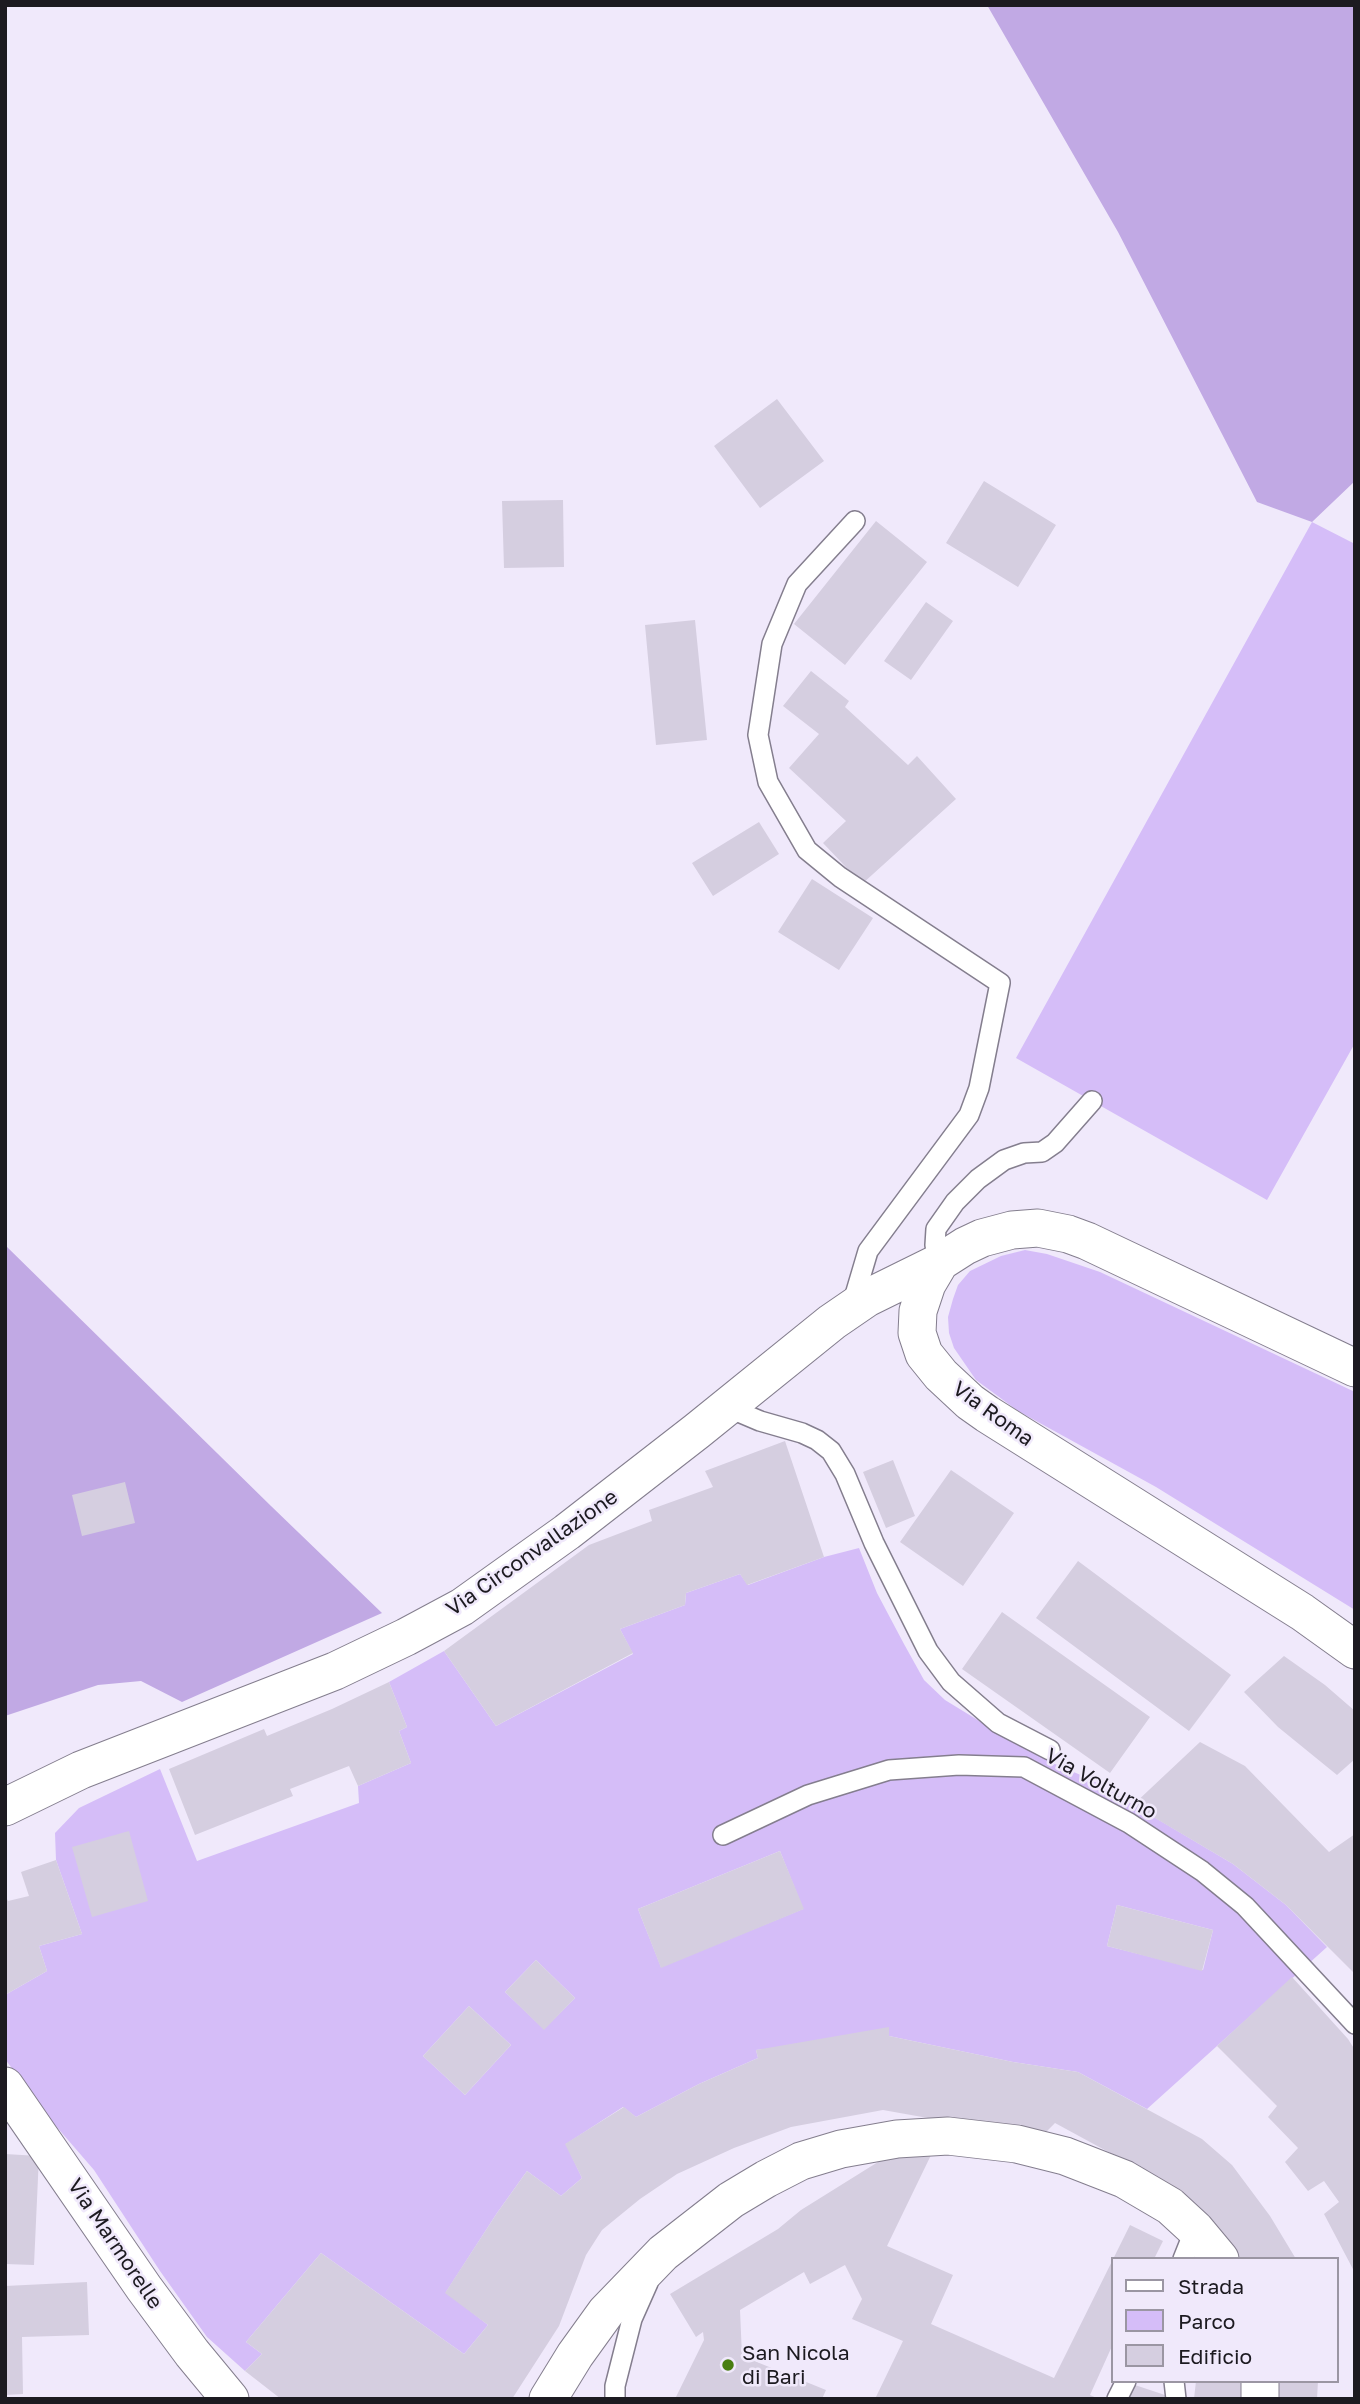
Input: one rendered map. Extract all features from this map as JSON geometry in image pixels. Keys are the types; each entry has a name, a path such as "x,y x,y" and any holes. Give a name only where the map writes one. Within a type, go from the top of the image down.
{"street":[{"path":"940,1262 965,1246 1000,1233 1028,1228 1059,1232 1087,1241 1355,1368"},
{"name":"Via Circonvallazione","path":"5,1807 81,1770 335,1671 462,1607 514,1571 851,1309 900,1280 940,1262"},
{"name":"Via Roma","path":"940,1262 920,1298 917,1333 924,1354 956,1390 987,1414 1302,1612 1355,1650"},
{"name":"Via Marmorelle","path":"5,2086 144,2288 230,2399"},
{"path":"548,2399 575,2355 607,2312 663,2253 731,2200 784,2169 841,2149 922,2136 973,2138 1017,2144 1084,2162 1145,2190 1170,2206 1189,2244 1216,2257"}],"lane":[{"path":"851,1309 869,1251 969,1115 979,1088 1000,983 840,877 807,850 768,782 758,735 772,644 797,584 855,521"},
{"path":"940,1262 935,1245 936,1229 955,1202 978,1179 1004,1160 1024,1153 1042,1152 1055,1143 1092,1101"},
{"path":"727,1407 760,1421 802,1433 831,1451 845,1474 865,1524 928,1651 951,1682 998,1723 1050,1750"},
{"name":"Via Volturno","path":"723,1835 808,1795 889,1770 959,1765 1024,1767 1129,1823 1202,1871 1245,1906 1355,2024"},
{"path":"615,2399 615,2386 632,2319 663,2253"},
{"path":"1117,2399 1125,2383"}],"green space":[{"path":"1312,522 1355,544 1355,1043 1267,1200 1016,1058"},
{"path":"1025,1250 1047,1254 1100,1272 1355,1392 1355,1610 1156,1487 1018,1411 976,1380 954,1348 949,1333 948,1317 958,1285 970,1271 1001,1256"},
{"path":"859,1548 877,1593 924,1680 945,1700 1012,1741 1090,1779 1233,1864 1286,1905 1327,1947 1147,2109 1078,2072 1013,2062 889,2036 756,2050 758,2058 699,2084 636,2117 623,2107 566,2144 582,2178 561,2196 527,2171 446,2292 488,2325 464,2354 321,2253 246,2342 262,2354 245,2371 207,2337 94,2170 49,2118 5,2059 5,1995 47,1971 39,1946 82,1934 56,1860 55,1833 79,1808 160,1769 197,1861 359,1803 358,1786 411,1763 399,1731 407,1727 389,1682 444,1651 496,1726 633,1654 620,1629 685,1605 686,1593 740,1574 748,1585 824,1557","holes":["780,1851 803,1909 661,1967 638,1909","1117,1905 1213,1930 1203,1970 1107,1946","536,1960 575,1998 544,2029 505,1992","469,2006 511,2045 465,2095 423,2056"]}],"shaded area":[{"path":"987,5 1355,5 1355,481 1312,522 1257,502 1118,232"},
{"path":"5,1245 382,1613 182,1702 141,1681 98,1685 5,1716"}],"building":[{"path":"777,399 824,461 760,508 714,446"},
{"path":"984,481 1056,525 1018,587 946,543"},
{"path":"563,500 564,567 504,568 502,501"},
{"path":"876,521 927,562 845,665 794,624"},
{"path":"926,602 953,621 911,680 884,661"},
{"path":"695,620 707,740 656,745 645,625"},
{"path":"811,671 849,701 845,707 908,765 917,756 956,799 862,884 823,843 846,821 789,768 819,734 783,706"},
{"path":"759,822 779,854 713,896 692,863"},
{"path":"812,879 873,918 839,970 778,932"},
{"path":"785,1441 824,1557 747,1585 740,1574 686,1593 685,1605 620,1629 633,1653 496,1726 444,1651 589,1545 652,1521 649,1510 713,1487 705,1471"},
{"path":"893,1460 915,1516 886,1528 863,1472"},
{"path":"951,1470 1014,1513 963,1586 900,1542"},
{"path":"125,1482 135,1523 82,1536 72,1495"},
{"path":"1078,1561 1231,1675 1189,1731 1036,1618"},
{"path":"1002,1612 1150,1717 1110,1773 962,1669"},
{"path":"1284,1656 1325,1685 1355,1711 1355,1759 1337,1775 1278,1727 1244,1692"},
{"path":"389,1682 407,1727 399,1731 411,1763 358,1786 349,1766 290,1789 293,1796 195,1835 169,1769 264,1729 267,1736"},
{"path":"1200,1742 1245,1766 1329,1852 1355,1834 1355,1974 1286,1905 1233,1864 1133,1805"},
{"path":"129,1831 148,1901 92,1917 72,1847"},
{"path":"780,1851 804,1909 661,1968 638,1909"},
{"path":"56,1860 82,1934 39,1946 47,1971 5,1995 5,1895 8,1901 29,1896 21,1872"},
{"path":"1117,1905 1213,1930 1202,1971 1107,1946"},
{"path":"536,1960 575,1998 544,2030 505,1992"},
{"path":"1292,1977 1355,2050 1355,2273 1324,2214 1339,2202 1324,2181 1308,2191 1285,2162 1298,2148 1268,2117 1277,2106 1217,2046"},
{"path":"469,2006 511,2045 465,2095 423,2056"},
{"path":"889,2027 889,2036 1013,2062 1078,2072 1202,2139 1232,2165 1270,2216 1295,2257 1233,2257 1171,2186 1055,2123 1040,2138 883,2110 791,2127 734,2148 677,2174 640,2199 602,2230 586,2255 559,2326 512,2399 281,2399 245,2371 262,2354 246,2342 321,2253 464,2354 488,2325 445,2293 527,2171 561,2196 582,2178 565,2144 624,2107 636,2117 699,2084 758,2058 756,2050"},
{"path":"894,2152 932,2153 887,2246 953,2275 931,2324 1054,2378 1112,2261 1112,2346 1090,2395 1099,2399 875,2399 903,2341 852,2319 862,2299 845,2265 810,2284 804,2272 740,2310 742,2356 826,2390 822,2399 675,2399 704,2340 703,2332 696,2337 670,2294 778,2229 801,2210"},
{"path":"5,2154 39,2156 34,2265 5,2264"},
{"path":"1130,2225 1163,2241 1155,2257 1114,2257"},
{"path":"87,2282 89,2335 22,2337 23,2394 5,2395 5,2286"},
{"path":"1196,2383 1248,2383 1247,2399 1194,2399"},
{"path":"1269,2383 1318,2383 1317,2399 1270,2399"},
{"path":"1135,2385 1165,2395 1165,2399 1129,2399"}],"place":[{"name":"San Nicola di Bari","path":"728,2365"}]}
